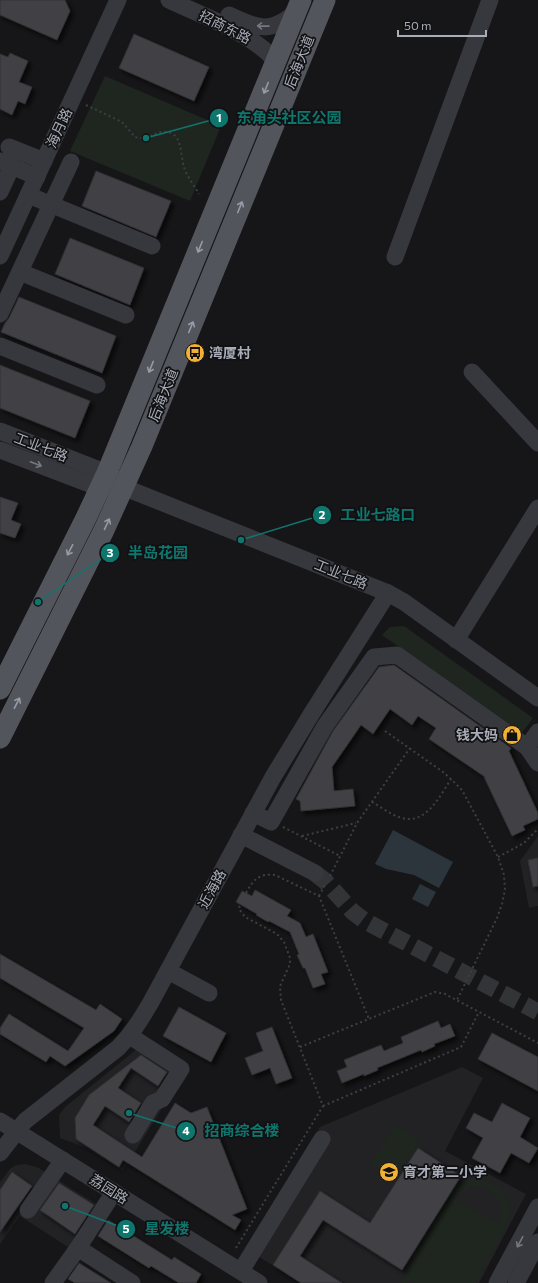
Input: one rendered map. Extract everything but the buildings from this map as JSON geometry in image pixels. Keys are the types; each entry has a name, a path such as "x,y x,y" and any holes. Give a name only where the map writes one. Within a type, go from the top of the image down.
{"main road":[{"name":"后海大道","path":"0,738 104,530 142,446 325,0"},
{"name":"后海大道","path":"0,690 104,481 299,5"}],"street":[{"name":"海月路","path":"0,256 118,0"},
{"name":"招商东路","path":"170,0 246,36 267,51 276,61"},
{"name":"招商东路","path":"197,0 247,24 268,27 277,25 287,20 299,5"},
{"path":"395,257 490,0"},
{"path":"9,146 44,162"},
{"path":"0,314 71,162"},
{"path":"0,192 6,164 37,177"},
{"path":"28,195 152,246"},
{"path":"20,272 126,315"},
{"path":"0,346 97,385"},
{"path":"472,372 538,443"},
{"name":"工业七路","path":"0,431 104,481"},
{"name":"工业七路","path":"0,450 123,487 388,593 404,602 538,698"},
{"path":"456,640 538,508"},
{"name":"近海路","path":"0,1154 16,1130 25,1121 118,1048 130,1036 151,1002 253,813 292,745 388,593"},
{"path":"253,813 271,822 325,726 374,657 397,655 527,748 538,763"},
{"path":"527,748 538,732"},
{"path":"241,835 323,877"},
{"path":"168,971 209,993"},
{"path":"130,1036 181,1069 162,1099 153,1103 132,1135"},
{"name":"荔园路","path":"0,1120 259,1283"},
{"path":"241,1271 322,1139"},
{"path":"28,1210 63,1160"},
{"path":"53,1283 78,1248 114,1192"},
{"path":"497,1283 538,1207"},
{"path":"516,1283 538,1242"},
{"path":"78,1248 132,1283"}],"path":[{"path":"86,105 122,122 127,126 130,133 135,138 146,138 160,132 171,133 176,136 184,168 199,194"},
{"path":"385,731 451,779 462,790 498,857 504,875 505,890 497,918 457,1000"},
{"path":"369,1019 319,896 323,877 340,856 357,823 410,748"},
{"path":"372,802 402,818 415,819 425,814 451,779"},
{"path":"271,822 340,856"},
{"path":"301,836 357,823"},
{"path":"498,857 524,843 538,830"},
{"path":"246,893 256,879 268,874 275,875 319,896"},
{"path":"240,904 239,909 244,917 277,934 284,942 290,958 290,964 280,986 281,1000 324,1106"},
{"path":"300,1047 435,992 445,994 538,1043"},
{"path":"236,1248 324,1106 461,1048 479,1012"}],"shaded area":[{"path":"105,76 221,126 190,201 70,151"},
{"path":"404,626 533,718 522,733 382,635 390,627"},
{"path":"393,830 453,862 439,888 414,875 386,869 375,864"},
{"path":"538,836 538,906 529,908 520,861"},
{"path":"420,884 436,892 428,907 412,899"},
{"path":"143,1040 189,1065 123,1171 87,1148 60,1138 59,1115 65,1107 137,1049"},
{"name":"育才第二小学","path":"462,1067 483,1078 445,1151 526,1194 479,1283 301,1283 245,1248 320,1127"},
{"path":"396,1124 421,1141 395,1179 371,1163"},
{"path":"25,1164 37,1167 100,1206 71,1249 20,1216 0,1244 0,1182 10,1169 16,1165"},
{"path":"472,1179 484,1179 497,1186 509,1204 508,1220 505,1229 476,1283 414,1283 410,1281 409,1283 401,1283 449,1193 457,1185","holes":["476,1186 489,1190 497,1198 500,1204 501,1216 499,1223 454,1199 462,1190"]}],"tunnel":[{"path":"315,873 325,881 353,912 365,921 538,1012"}],"place":[{"name":"东角头社区公园","path":"146,138"},
{"name":"湾厦村","path":"195,353"},
{"name":"工业七路口","path":"241,540"},
{"name":"半岛花园","path":"38,602"},
{"name":"钱大妈","path":"512,735"},
{"name":"招商综合楼","path":"129,1113"},
{"name":"育才第二小学","path":"389,1172"},
{"name":"星发楼","path":"65,1206"}]}
